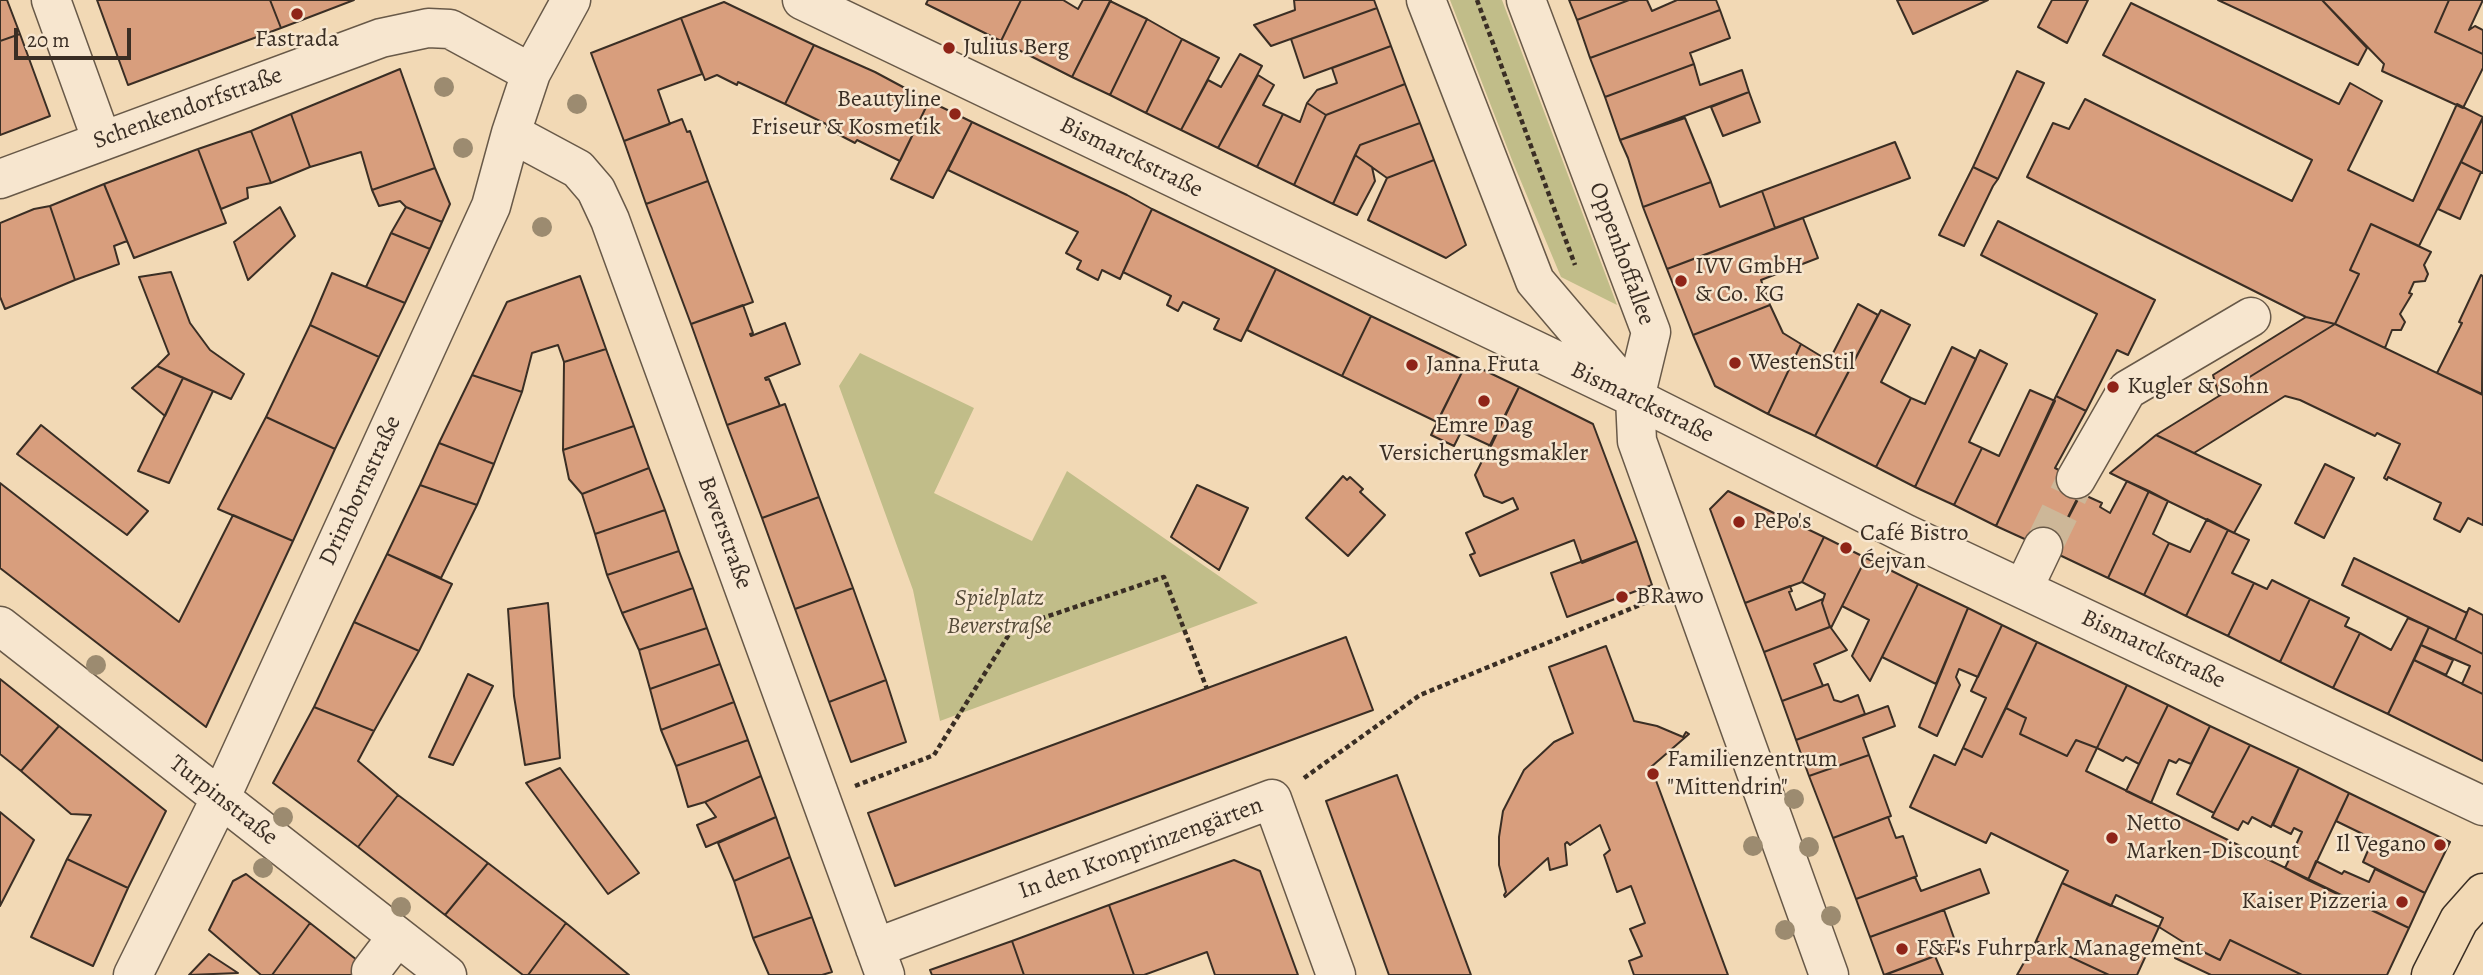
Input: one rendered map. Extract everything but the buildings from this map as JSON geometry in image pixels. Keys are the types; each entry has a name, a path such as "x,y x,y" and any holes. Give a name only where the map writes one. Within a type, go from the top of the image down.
{"main road":[{"path":"2431,975 2459,920 2483,893"}],"street":[{"path":"51,0 103,141"},
{"name":"Drimbornstraße","path":"133,975 220,799 491,206 531,73 571,0"},
{"name":"Bismarckstraße","path":"802,0 1635,398 1906,534 2483,806"},
{"path":"1426,0 1535,281 1635,398"},
{"name":"Oppenhoffallee","path":"1526,0 1651,332 1635,398 1637,442 1829,975"},
{"name":"Schenkendorfstraße","path":"0,179 381,38 428,28 450,29 531,73"},
{"name":"Beverstraße","path":"511,133 578,169 596,190 610,220 880,961"},
{"path":"2076,479 2127,390 2251,317"},
{"path":"2023,589 2043,547"},
{"name":"Turpinstraße","path":"0,626 446,975"},
{"name":"In den Kronprinzengärten","path":"880,961 1272,799 1336,975"},
{"path":"371,971 397,937"}],"path":[{"path":"1478,0 1575,265"},
{"path":"821,799 934,755 1013,628 1164,577 1207,689"},
{"path":"1272,799 1420,695 1689,585"}],"green space":[{"path":"1450,0 1502,0 1617,305 1561,277"},
{"name":"Spielplatz Beverstraße","path":"860,353 974,408 934,493 1032,541 1067,471 1258,603 940,721 913,590 839,386"}],"tunnel":[{"path":"2043,547 2076,479"}],"place":[{"name":"Fastrada","path":"297,14"},
{"name":"Julius Berg","path":"949,48"},
{"name":"Beautyline Friseur & Kosmetik","path":"955,114"},
{"name":"IVV GmbH & Co. KG","path":"1681,281"},
{"name":"WestenStil","path":"1735,363"},
{"name":"Janna Fruta","path":"1412,365"},
{"name":"Kugler & Sohn","path":"2113,387"},
{"name":"Emre Dag Versicherungsmakler","path":"1484,401"},
{"name":"PePo's","path":"1739,522"},
{"name":"Café Bistro Ćejvan","path":"1846,548"},
{"name":"BRawo","path":"1622,597"},
{"name":"Familienzentrum \"Mittendrin\"","path":"1653,774"},
{"name":"Netto Marken-Discount","path":"2112,838"},
{"name":"Il Vegano","path":"2440,845"},
{"name":"Kaiser Pizzeria","path":"2402,902"},
{"name":"F&F's Fuhrpark Management","path":"1902,949"}]}
